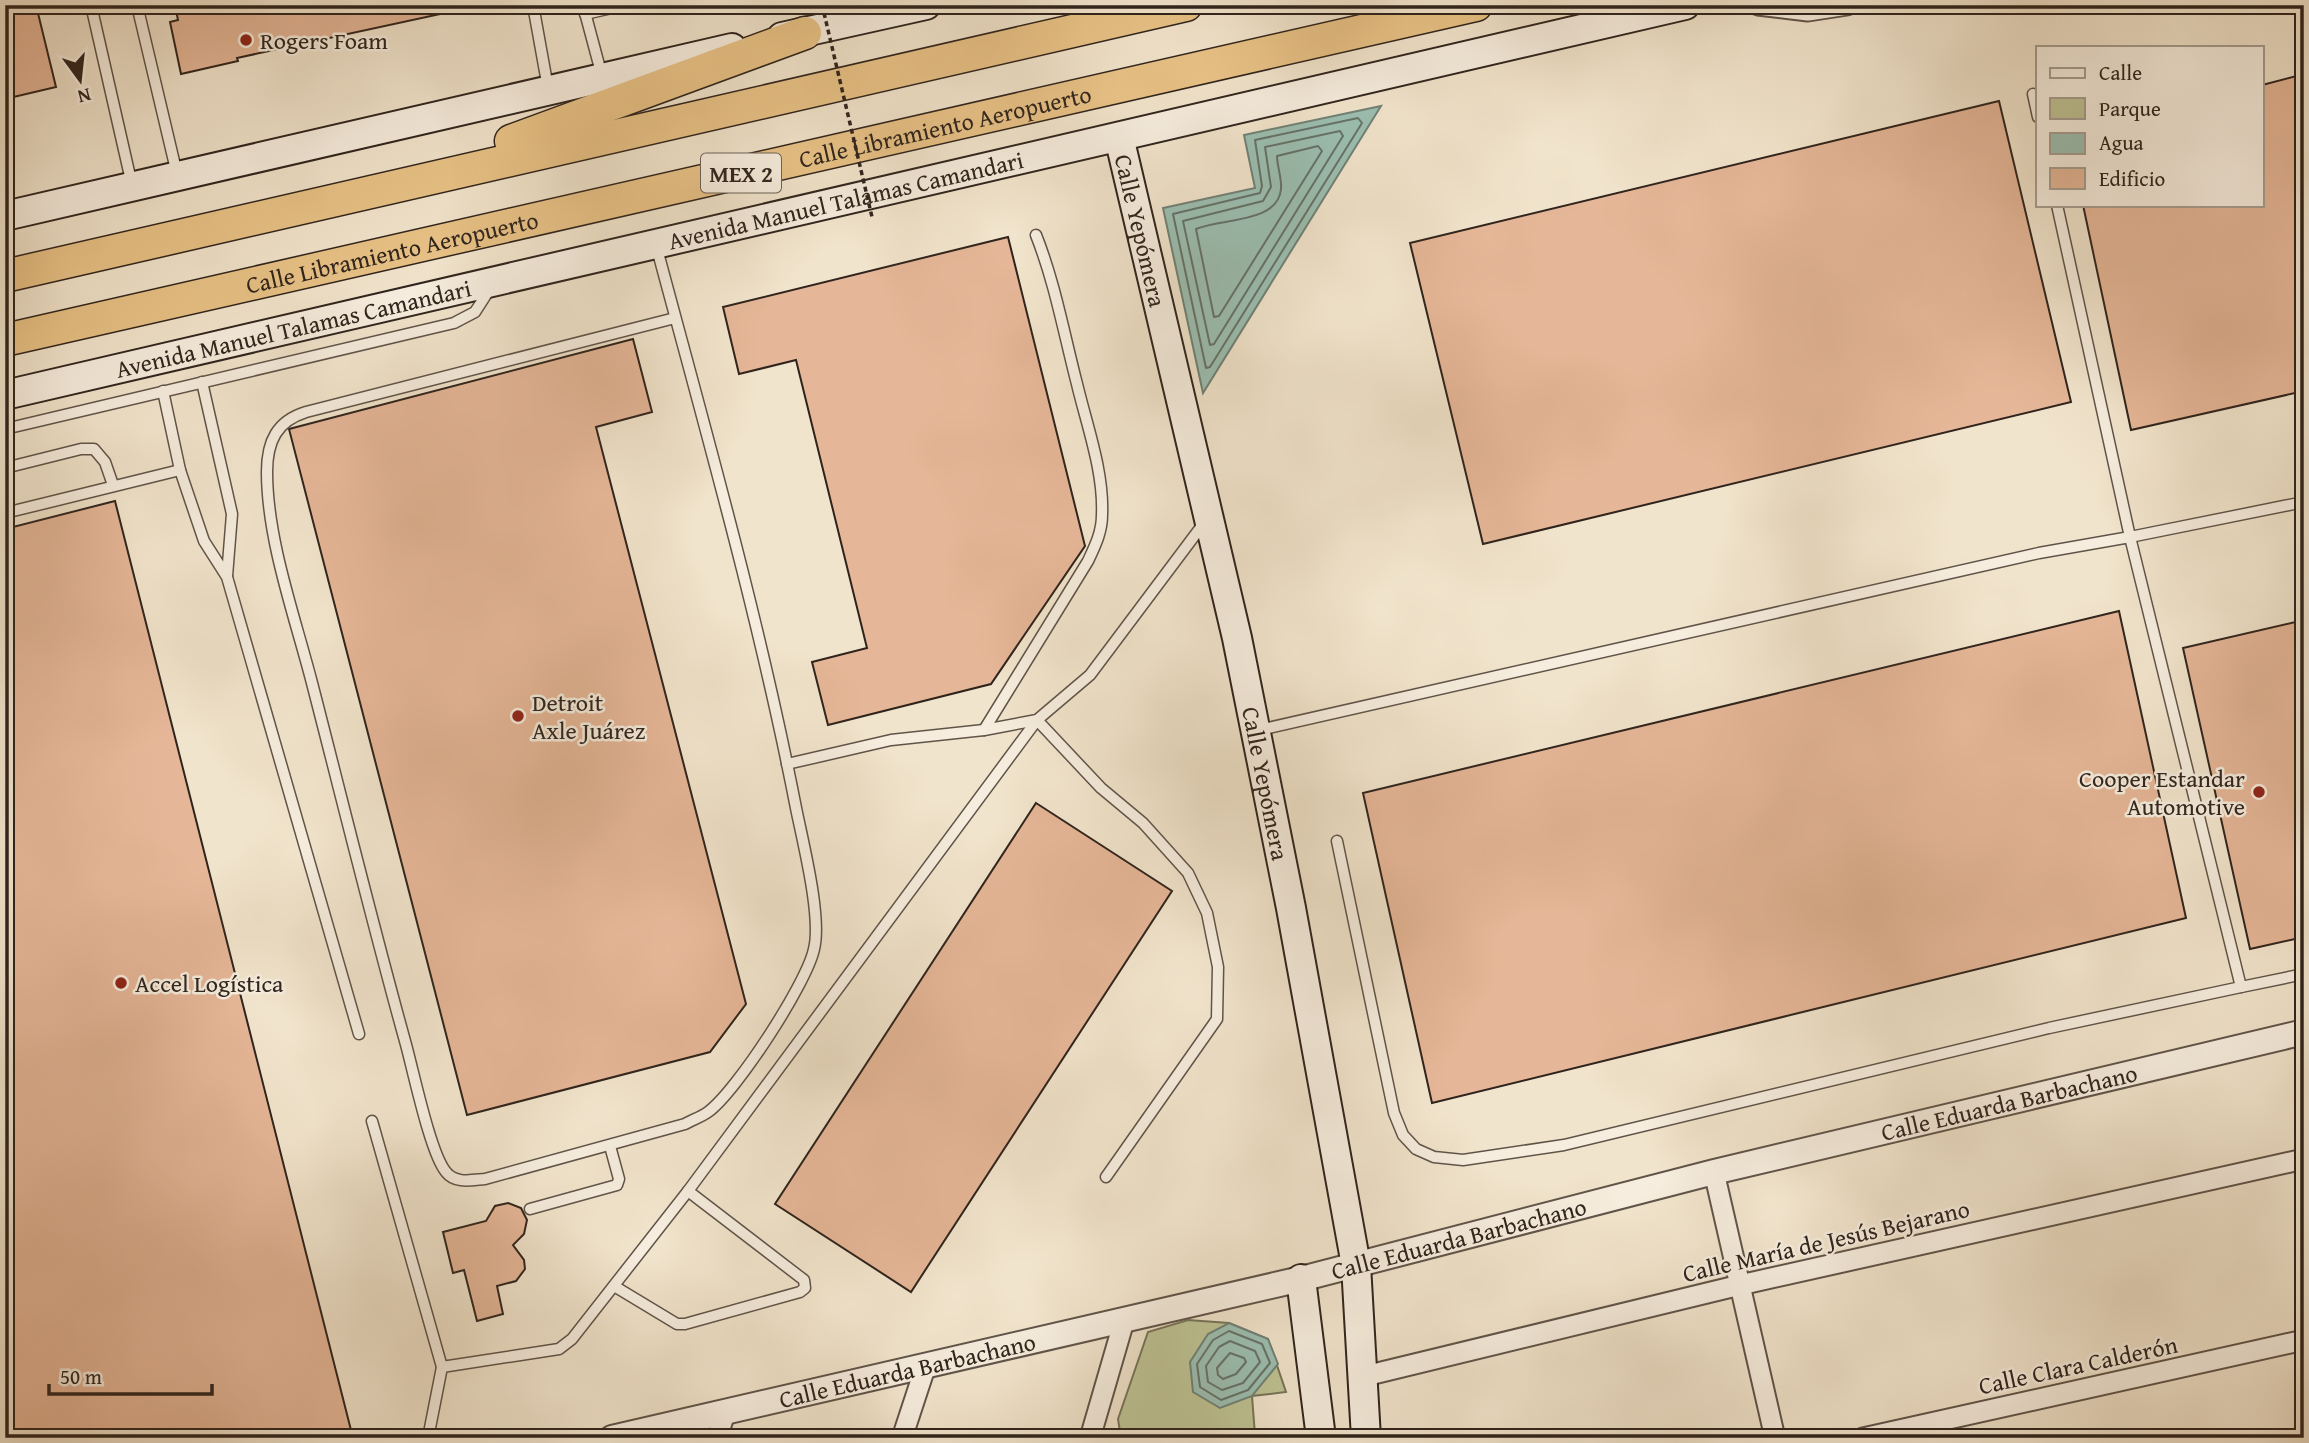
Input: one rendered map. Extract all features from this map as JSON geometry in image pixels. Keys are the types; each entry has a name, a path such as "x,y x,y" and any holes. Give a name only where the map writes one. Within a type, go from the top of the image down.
{"highway":[{"path":"5,276 1186,5"},
{"name":"Calle Libramiento Aeropuerto","path":"5,340 1476,5"},
{"path":"388,186 814,23"}],"main road":[{"path":"5,216 548,89 814,23 926,5"},
{"name":"Avenida Manuel Talamas Camandari","path":"5,395 1685,5"},
{"name":"Calle Yepómera","path":"1119,138 1258,731 1356,1265 1366,1438"},
{"path":"1301,1279 1321,1438"}],"street":[{"path":"1758,5 1808,11 1847,5"},
{"name":"Calle Eduarda Barbachano","path":"612,1438 925,1368 1301,1279 1714,1172 2304,1032"},
{"name":"Calle María de Jesús Bejarano","path":"1361,1377 1740,1285 2304,1159"},
{"path":"1714,1172 1775,1438"},
{"path":"1090,1438 1124,1321"},
{"name":"Calle Clara Calderón","path":"1863,1438 2304,1340"},
{"path":"902,1438 925,1368"},
{"path":"717,1438 725,1413"}],"lane":[{"path":"92,5 132,185"},
{"path":"137,5 177,174"},
{"path":"533,5 548,89"},
{"path":"602,76 584,9 625,5"},
{"path":"2033,94 2036,108"},
{"path":"2057,206 2130,537 2241,987"},
{"path":"984,730 1088,561 1100,536 1101,485 1051,280 1036,235"},
{"path":"656,244 676,318 732,530 787,764 812,893 815,947 808,968 757,1051 709,1111 685,1124 485,1179 465,1181 452,1178 444,1171 431,1135 287,584 268,504 267,469 274,433 289,417 676,318"},
{"path":"5,429 454,323 475,312 494,282"},
{"path":"202,382 232,514 227,577"},
{"path":"163,391 180,470 204,541 227,577 359,1034"},
{"path":"5,468 82,449 94,449 105,462 113,485"},
{"path":"5,513 180,470"},
{"path":"1258,731 1944,575 2304,502"},
{"path":"442,1367 559,1349 572,1339 688,1191 1037,720 1090,675 1209,517"},
{"path":"787,764 891,740 984,730 1037,720"},
{"path":"1037,720 1101,788 1143,823 1188,873 1207,913 1218,967 1217,1019 1106,1177"},
{"path":"1337,841 1394,1113 1403,1135 1416,1149 1434,1157 1463,1160 1564,1146 2049,1028 2304,974"},
{"path":"372,1121 442,1367 428,1438"},
{"path":"530,1209 617,1185 619,1179 610,1146"},
{"path":"614,1286 677,1324 800,1293 804,1288 804,1280 688,1191"}],"path":[{"path":"814,23 872,218"}],"green space":[{"path":"1188,1320 1229,1323 1268,1339 1286,1392 1252,1396 1255,1435 1291,1432 1291,1438 1121,1438 1118,1419 1148,1332"}],"water":[{"path":"1381,106 1203,393 1163,208 1255,188 1244,135"},
{"path":"1229,1323 1268,1339 1278,1364 1252,1396 1220,1408 1193,1392 1190,1362 1208,1334"}],"building":[{"path":"5,5 36,5 56,87 5,99"},
{"name":"Rogers Foam","path":"175,5 444,5 445,13 237,58 238,61 181,74 170,22 178,20"},
{"path":"2304,74 2304,391 2131,430 2083,206 2264,206 2264,84"},
{"path":"1999,101 2071,402 1483,544 1410,243"},
{"path":"1008,237 1085,546 991,684 828,725 812,662 867,648 796,360 739,374 723,307"},
{"name":"Detroit Axle Juárez","path":"633,339 652,412 596,427 746,1004 710,1052 467,1115 289,429"},
{"name":"Accel Logística","path":"115,501 353,1438 5,1438 5,529"},
{"path":"2119,611 2186,918 1432,1103 1363,793"},
{"name":"Cooper Estandar Automotive","path":"2304,620 2304,937 2250,949 2183,648"},
{"path":"1036,803 1172,891 911,1292 775,1204"},
{"path":"508,1203 521,1208 527,1220 524,1234 513,1245 524,1260 525,1269 516,1281 497,1286 503,1314 477,1321 464,1270 453,1273 443,1232 486,1221 495,1206"}],"place":[{"name":"Rogers Foam","path":"246,40"},
{"name":"Detroit Axle Juárez","path":"518,716"},
{"name":"Cooper Estandar Automotive","path":"2259,792"},
{"name":"Accel Logística","path":"121,983"}]}
